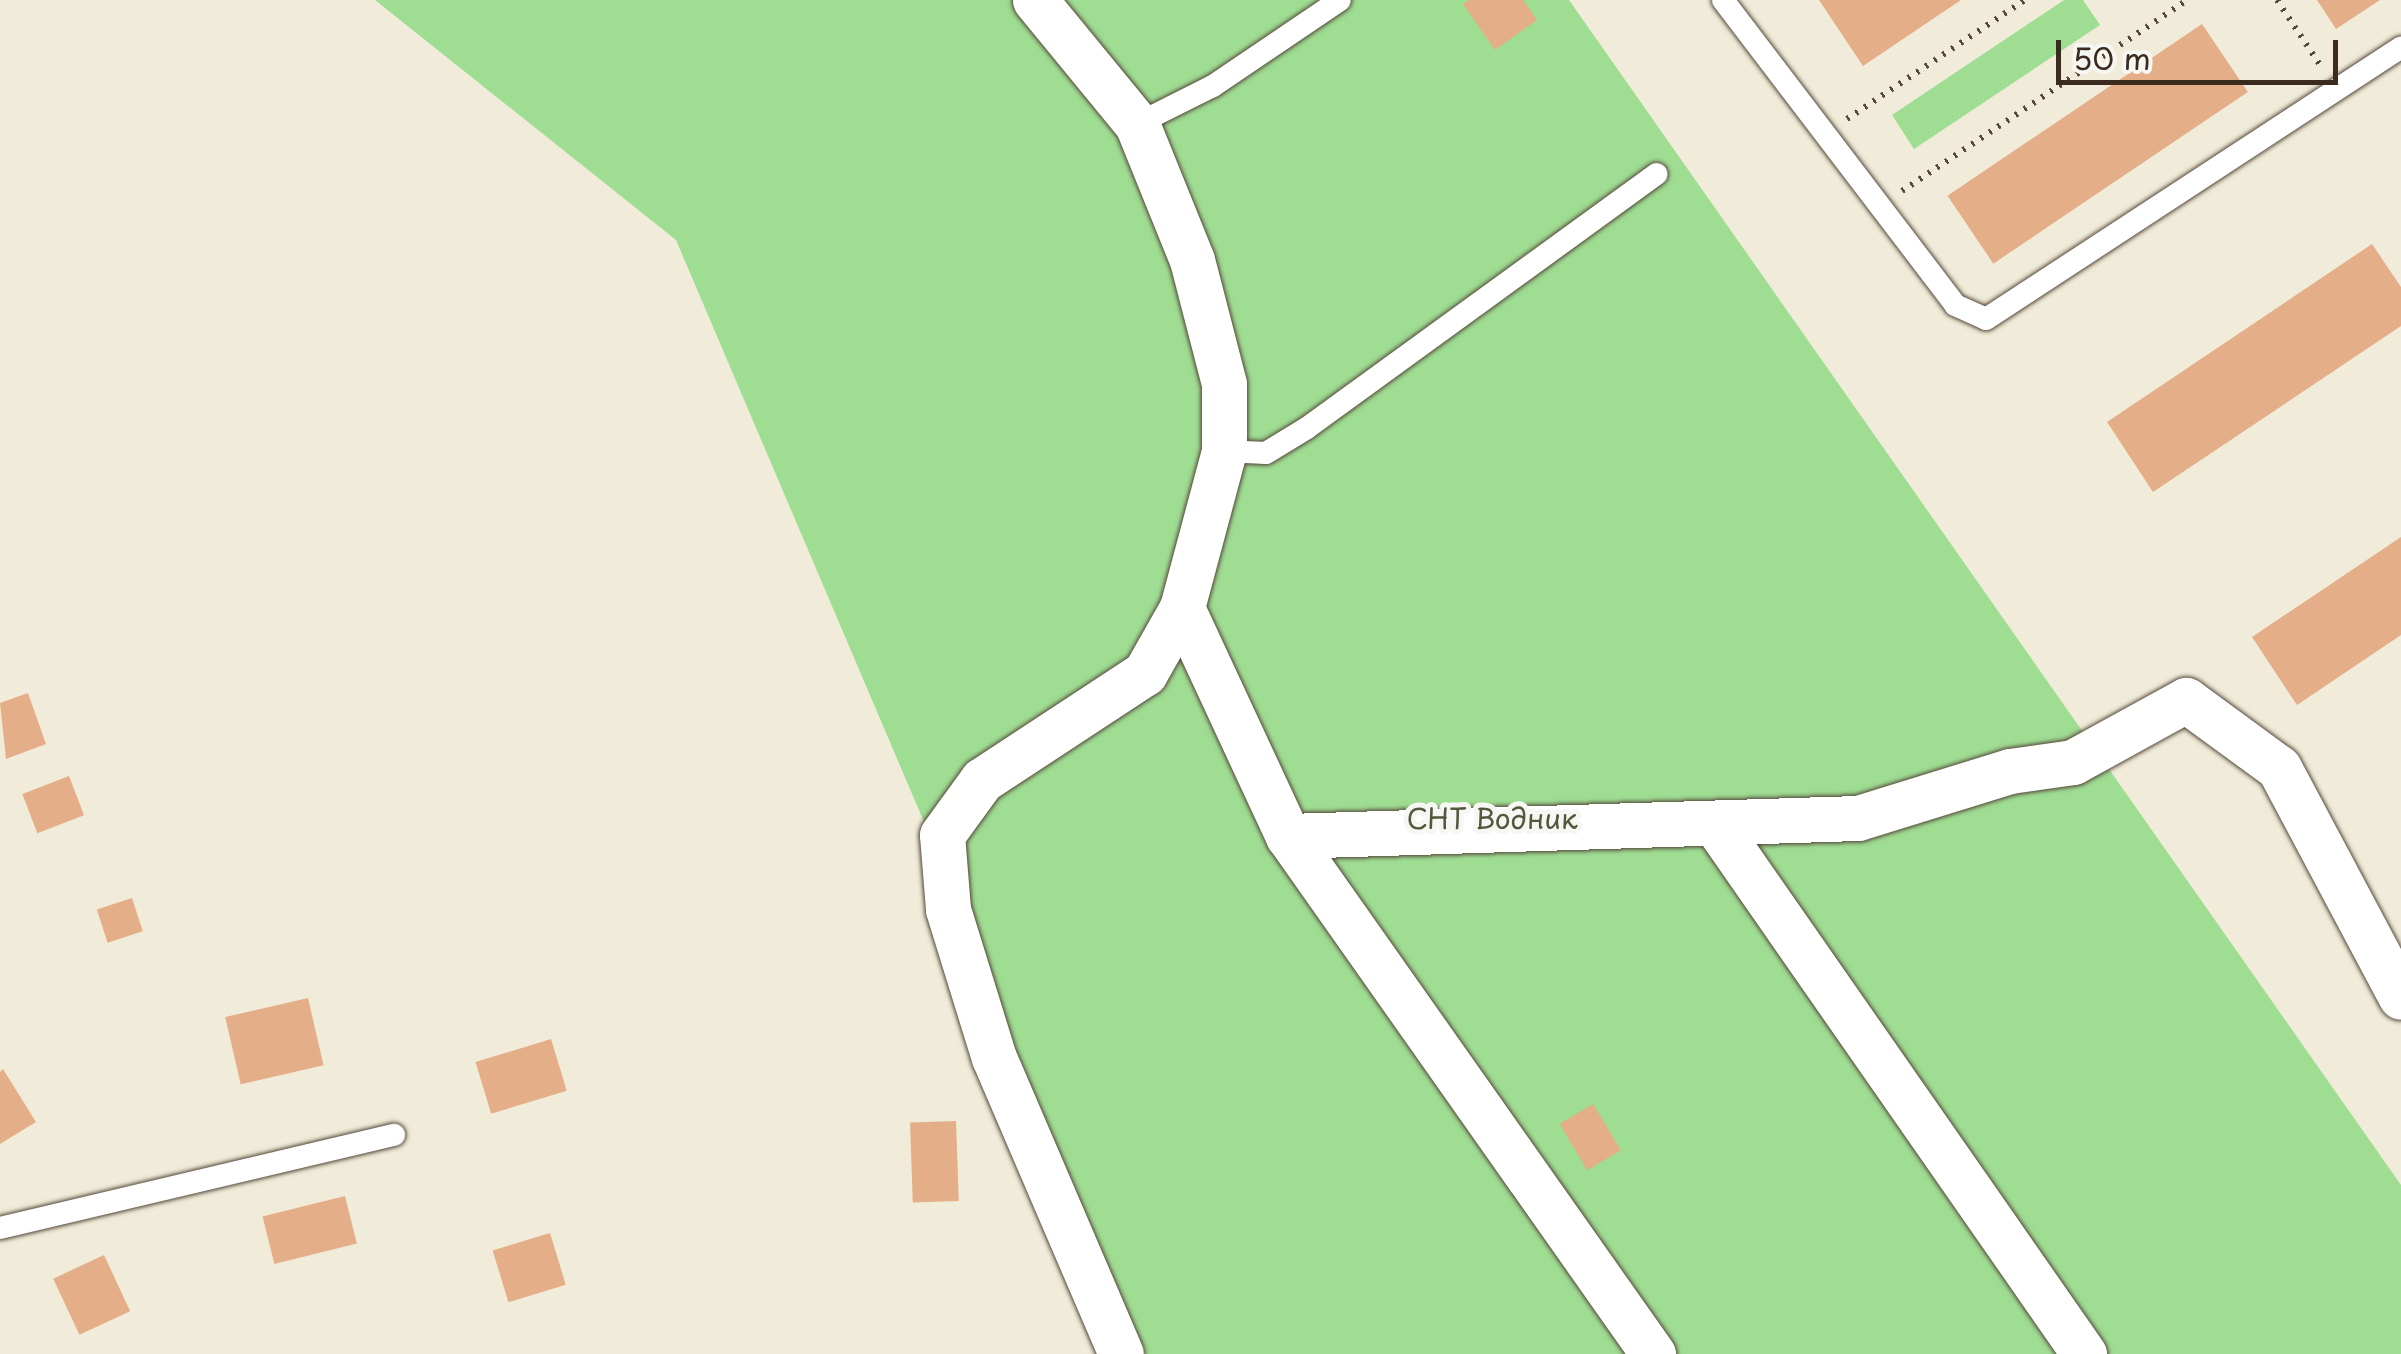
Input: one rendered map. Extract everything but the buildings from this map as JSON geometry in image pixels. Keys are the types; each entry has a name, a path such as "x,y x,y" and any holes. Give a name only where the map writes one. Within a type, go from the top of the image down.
{"street":[{"path":"1034,0 1136,124 1192,260 1224,384 1224,451 1182,608 1145,673 982,780 942,835 948,909 994,1058 1121,1354"},
{"path":"1182,608 1288,836 1653,1354"},
{"path":"1288,836 1858,818 2010,771 2073,762 2186,700 2279,768 2401,997"},
{"path":"1715,824 2084,1354"}],"lane":[{"path":"1136,124 1213,86 1340,0"},
{"path":"1730,2 1824,134 1955,305 1986,318 2401,47"},
{"path":"1224,451 1266,453 1307,428 1657,174"},
{"path":"0,1228 394,1135"}],"path":[{"path":"1824,134 2025,0"},
{"path":"1880,206 2187,0"},
{"path":"2276,0 2336,90"}],"green space":[{"name":"СНТ Водник","path":"375,0 1569,0 2401,1185 2401,1354 1137,1354 1010,1072 956,897 676,240"},
{"path":"2064,0 2083,0 2100,25 1914,149 1892,115"}]}
